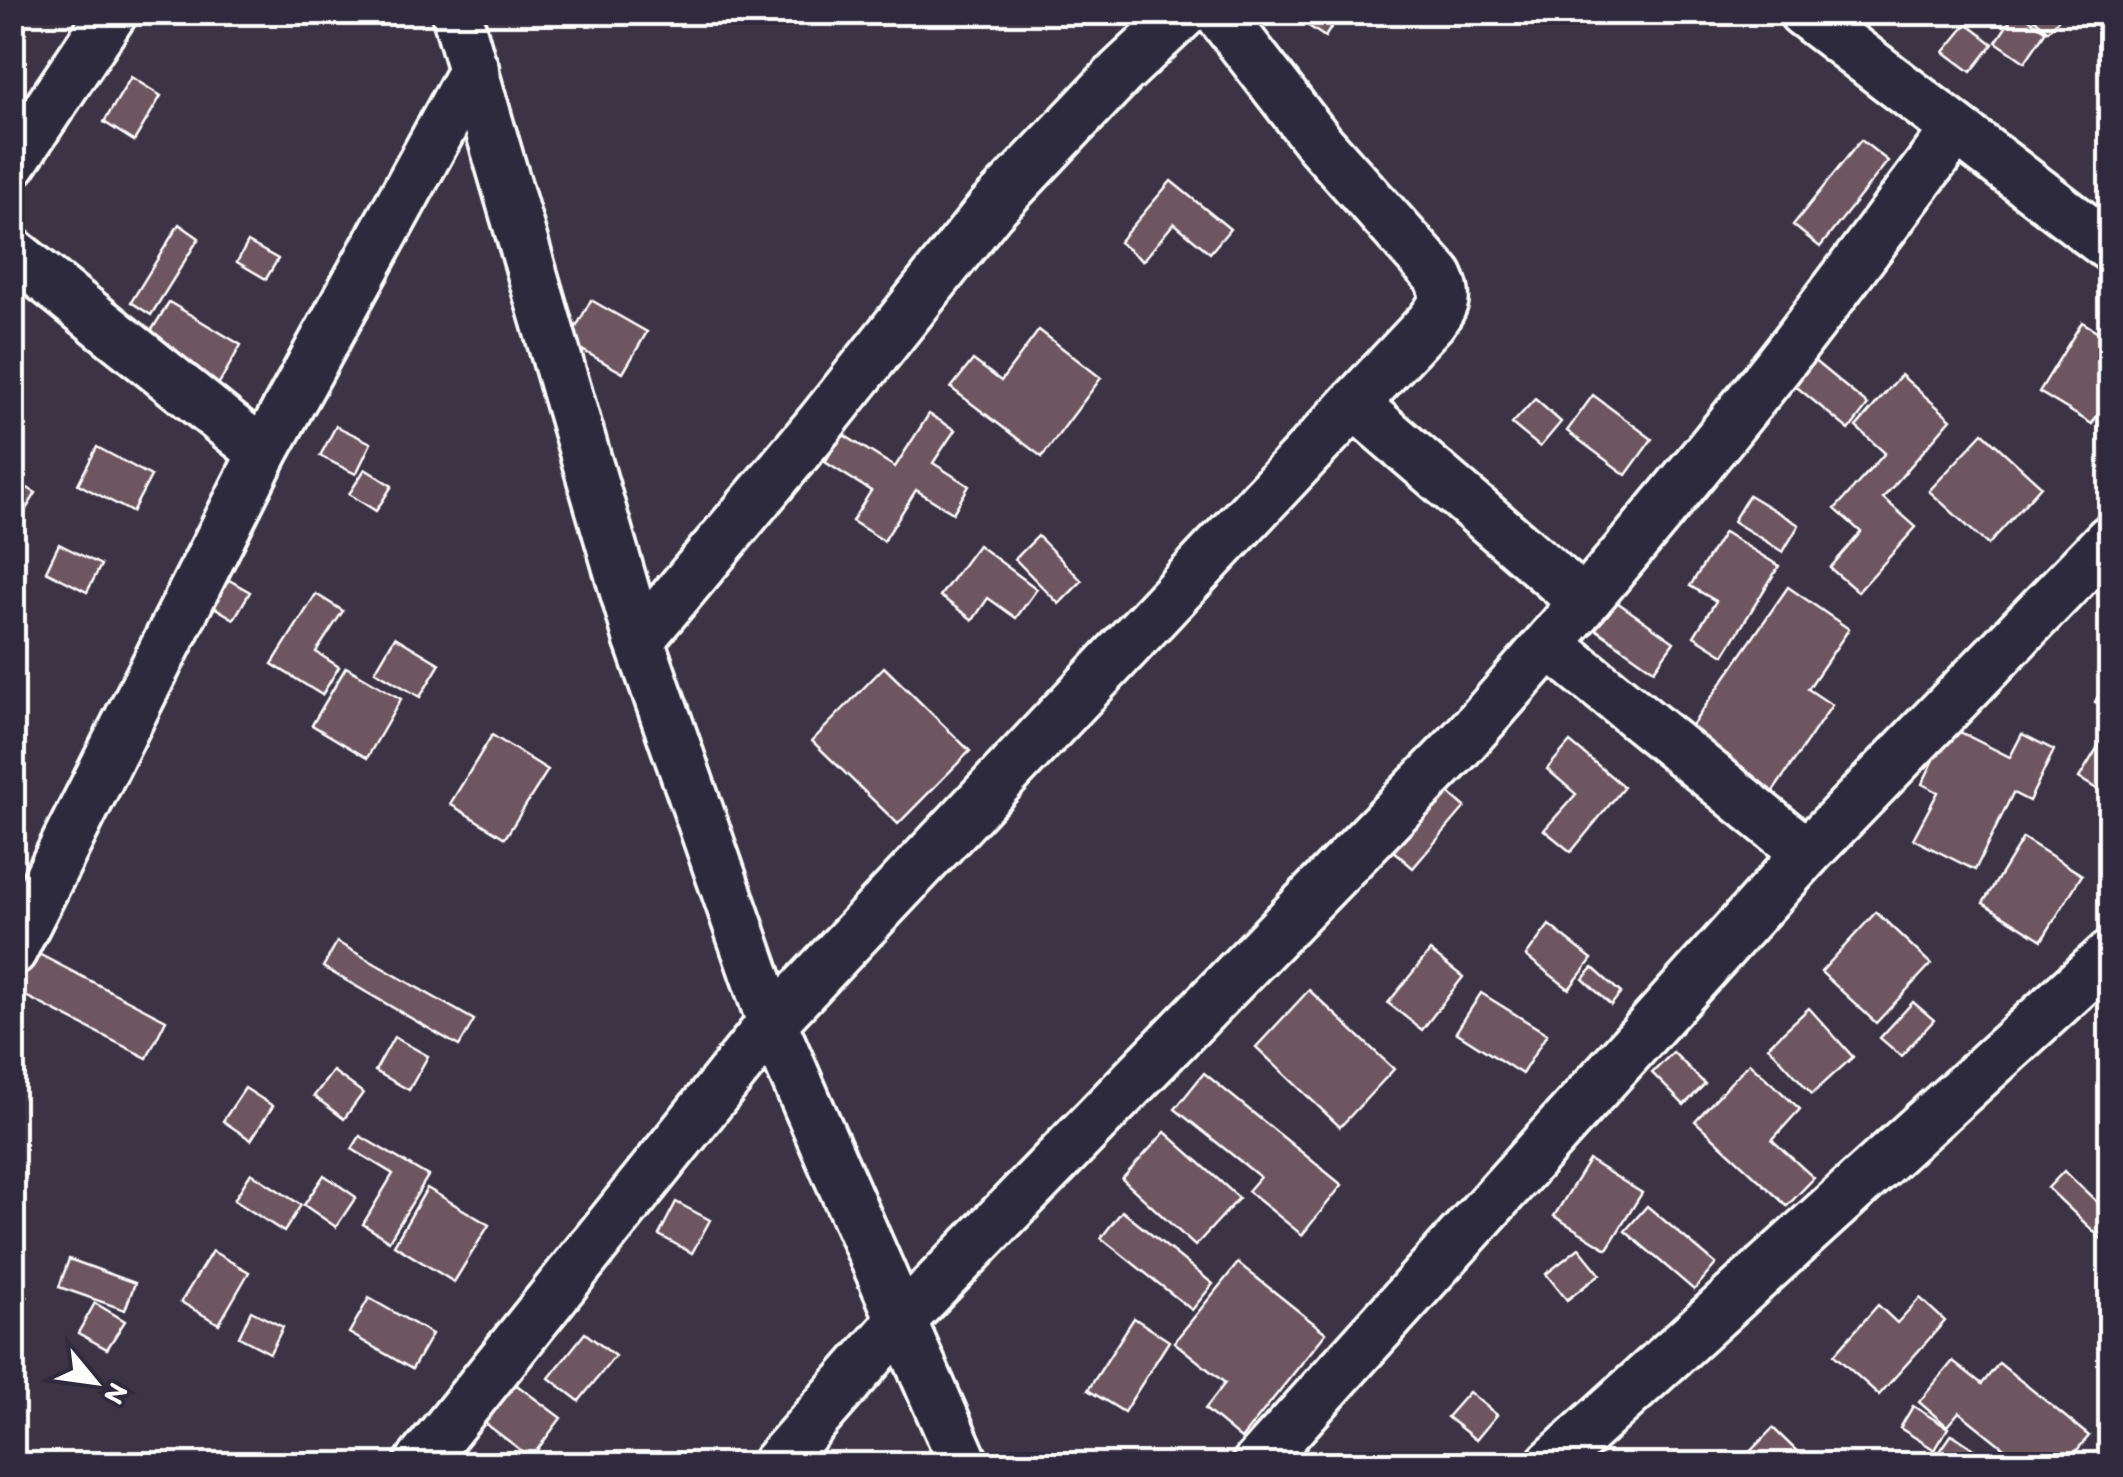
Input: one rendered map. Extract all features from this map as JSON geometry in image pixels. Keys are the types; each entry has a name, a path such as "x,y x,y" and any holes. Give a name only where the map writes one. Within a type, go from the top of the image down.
{"street":[{"path":"12,163 113,12"},
{"path":"456,12 639,640 772,1023 964,1464"},
{"path":"639,640 820,425 990,210 1121,72 1185,12"},
{"path":"419,1464 772,1023 1443,306 1445,291 1438,276 1320,144 1218,12"},
{"path":"1802,12 2110,247"},
{"path":"12,950 263,453 474,68"},
{"path":"776,1464 902,1320 1445,761 1549,644 1768,378 1956,130"},
{"path":"12,252 263,453"},
{"path":"1354,404 1584,602"},
{"path":"1258,1464 1807,853 2110,540"},
{"path":"1549,644 1807,853"},
{"path":"1551,1464 2110,955"}],"building":[{"path":"1288,12 1341,12 1325,37"},
{"path":"1843,12 1872,12 1860,27"},
{"path":"2016,12 2046,31 2025,62 1996,42"},
{"path":"2027,12 2065,12 2048,31"},
{"path":"1967,24 1993,44 1971,72 1944,52"},
{"path":"131,77 161,96 134,141 104,122"},
{"path":"1861,140 1888,161 1820,247 1793,225"},
{"path":"1171,181 1230,229 1210,253 1174,223 1143,261 1119,242"},
{"path":"179,224 199,238 151,315 131,302"},
{"path":"248,242 278,259 266,279 237,262"},
{"path":"591,300 647,332 623,373 568,342"},
{"path":"169,302 241,345 218,385 145,341"},
{"path":"2082,322 2110,339 2110,394 2092,424 2039,392"},
{"path":"1039,330 1101,378 1042,457 951,388 973,360 1001,381"},
{"path":"1801,350 1868,405 1849,430 1781,374"},
{"path":"1901,375 1951,419 1883,498 1916,527 1858,592 1830,568 1861,532 1835,509 1885,453 1856,427"},
{"path":"1593,395 1652,439 1626,475 1567,431"},
{"path":"1535,399 1561,422 1540,447 1512,424"},
{"path":"929,414 955,430 933,463 969,486 953,513 916,490 884,541 852,521 871,491 825,462 842,434 895,467"},
{"path":"336,426 371,443 356,474 320,456"},
{"path":"1983,433 2041,486 1988,545 1929,491"},
{"path":"97,447 151,476 132,512 78,484"},
{"path":"365,469 392,486 376,511 349,494"},
{"path":"12,479 36,493 12,532"},
{"path":"1749,495 1799,525 1783,552 1733,521"},
{"path":"1724,532 1779,566 1724,655 1694,636 1716,601 1690,586"},
{"path":"1038,536 1082,581 1059,604 1015,559"},
{"path":"59,544 101,565 87,592 46,571"},
{"path":"978,545 1037,589 1016,618 988,598 973,620 940,596"},
{"path":"215,572 250,592 234,619 199,598"},
{"path":"1788,587 1849,629 1808,689 1832,705 1770,796 1684,737"},
{"path":"1604,593 1674,642 1654,670 1584,621"},
{"path":"316,594 343,611 316,652 339,667 322,695 272,664"},
{"path":"395,637 440,664 420,697 375,671"},
{"path":"346,667 401,699 367,758 312,725"},
{"path":"884,667 970,751 898,824 812,741"},
{"path":"2110,672 2110,710 2095,702"},
{"path":"1950,727 2010,757 2022,734 2054,750 2029,801 2013,793 1975,870 1913,839 1938,792 1922,784"},
{"path":"2110,727 2110,797 2079,778"},
{"path":"492,735 548,770 505,838 450,804"},
{"path":"1570,742 1624,787 1571,852 1544,830 1576,794 1547,769"},
{"path":"1435,781 1465,807 1413,868 1383,842"},
{"path":"2023,838 2082,875 2042,940 1983,903"},
{"path":"1876,912 1931,964 1876,1023 1821,972"},
{"path":"1549,925 1592,959 1569,989 1526,956"},
{"path":"337,942 474,1020 459,1046 323,967"},
{"path":"27,948 166,1020 147,1058 12,989 12,975"},
{"path":"1430,951 1463,977 1422,1030 1388,1003"},
{"path":"1593,968 1621,993 1611,1005 1583,979"},
{"path":"1309,990 1394,1069 1340,1127 1256,1047"},
{"path":"1481,993 1547,1034 1522,1074 1456,1032"},
{"path":"1913,1002 1934,1020 1901,1056 1880,1038"},
{"path":"1809,1008 1853,1057 1812,1094 1768,1046"},
{"path":"394,1037 428,1056 409,1090 375,1071"},
{"path":"1673,1052 1705,1084 1684,1105 1652,1073"},
{"path":"1749,1063 1800,1109 1772,1140 1814,1178 1787,1206 1695,1121"},
{"path":"333,1071 363,1093 344,1119 314,1096"},
{"path":"1204,1073 1342,1185 1302,1235 1248,1191 1260,1177 1175,1109"},
{"path":"245,1088 273,1106 251,1140 223,1121"},
{"path":"1165,1132 1239,1198 1195,1246 1122,1179"},
{"path":"360,1136 428,1176 389,1241 363,1224 393,1174 352,1149"},
{"path":"1589,1160 1642,1193 1607,1249 1554,1216"},
{"path":"2064,1171 2110,1214 2110,1247 2048,1188"},
{"path":"251,1173 301,1205 284,1232 234,1200"},
{"path":"324,1175 356,1197 336,1227 304,1205"},
{"path":"427,1188 489,1225 454,1282 394,1245"},
{"path":"676,1202 710,1220 692,1253 659,1235"},
{"path":"1647,1206 1716,1264 1694,1290 1625,1231"},
{"path":"1122,1211 1213,1284 1192,1310 1101,1238"},
{"path":"1579,1248 1600,1274 1567,1300 1546,1274"},
{"path":"212,1251 249,1272 219,1324 181,1302"},
{"path":"69,1259 135,1283 125,1310 59,1287"},
{"path":"1238,1263 1326,1333 1241,1439 1205,1409 1225,1383 1174,1342"},
{"path":"12,1288 27,1297 12,1321"},
{"path":"369,1298 432,1334 412,1369 349,1333"},
{"path":"1920,1298 1945,1321 1879,1395 1834,1355 1878,1305 1897,1323"},
{"path":"95,1303 125,1321 107,1349 78,1333"},
{"path":"251,1311 283,1327 270,1353 239,1337"},
{"path":"1134,1318 1169,1341 1124,1412 1088,1390"},
{"path":"585,1333 615,1356 579,1401 549,1378"},
{"path":"1953,1361 1982,1384 1999,1363 2089,1436 2065,1464 2024,1464 1959,1412 1947,1426 1919,1402"},
{"path":"506,1377 561,1418 531,1458 477,1417"},
{"path":"1469,1392 1497,1415 1476,1440 1447,1417"},
{"path":"1913,1406 1948,1428 1935,1450 1900,1428"},
{"path":"1773,1428 1810,1464 1744,1464 1741,1461"},
{"path":"1952,1434 1996,1464 1941,1464 1934,1460"}]}
